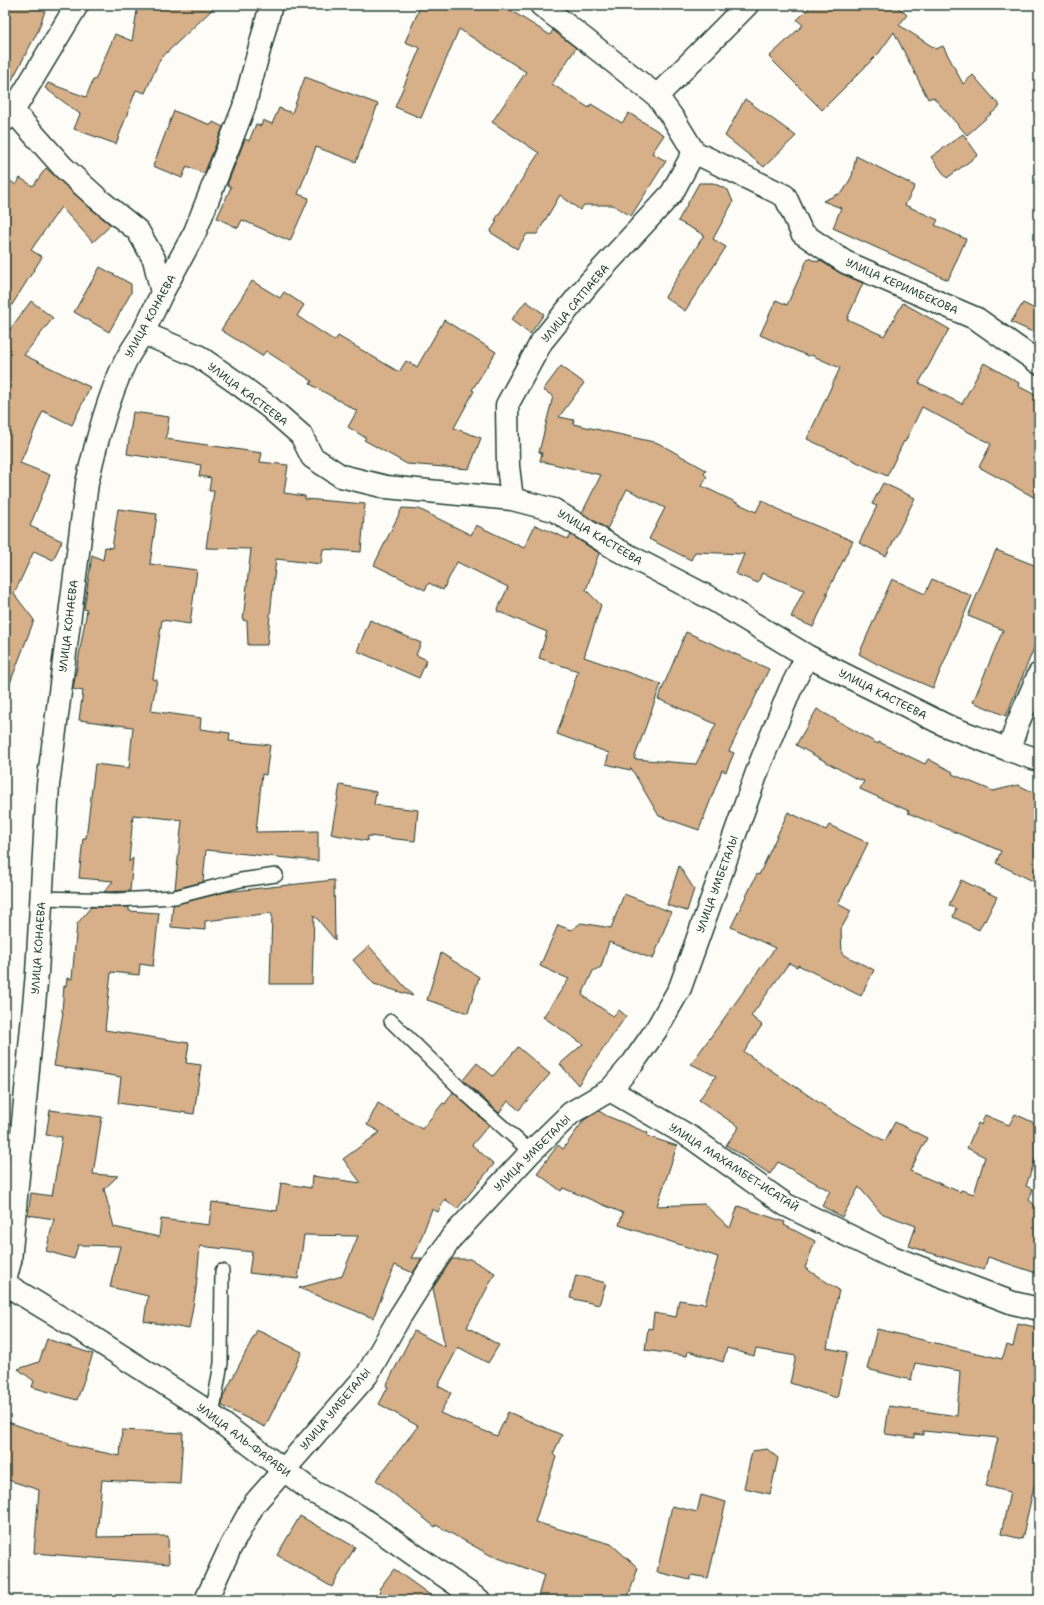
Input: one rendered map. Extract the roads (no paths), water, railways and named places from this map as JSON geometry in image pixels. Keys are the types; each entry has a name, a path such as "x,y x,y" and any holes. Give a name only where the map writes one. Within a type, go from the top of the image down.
{"street":[{"path":"77,5 9,115 97,198 138,231 154,259 162,293"},
{"name":"УЛИЦА КОНАЕВА","path":"6,1271 37,973 48,784 87,483 93,454 109,400 126,360 143,333 162,293 195,232 244,106 271,5"},
{"path":"541,5 657,96 675,121 694,152"},
{"path":"657,96 747,5"},
{"name":"УЛИЦА КЕРИМБЕКОВА","path":"694,152 785,196 802,233 845,262 977,319 1039,363"},
{"name":"УЛИЦА САТПАЕВА","path":"512,499 508,466 507,405 542,341 590,282 672,193 694,152"},
{"name":"УЛИЦА КАСТЕЕВА","path":"143,333 198,356 237,383 269,407 301,435 312,457 341,476 386,487 512,499 554,510 616,549 714,600 807,656 946,726 1039,760"},
{"name":"УЛИЦА УМБЕТАЛЫ","path":"206,1600 230,1548 254,1504 283,1469 366,1376 399,1318 452,1237 531,1152 572,1113 610,1090 637,1058 656,1030 680,988 760,764 790,690 807,656"},
{"path":"1009,750 1017,725 1039,674"},
{"name":"УЛИЦА МАХАМБЕТ-ИСАТАЙ","path":"610,1090 692,1138 786,1204 892,1257 1013,1303 1039,1309"},
{"name":"УЛИЦА АЛЬ-ФАРАБИ","path":"6,1271 81,1330 212,1416 313,1492 357,1515 479,1600"}],"lane":[{"path":"42,898 116,900 175,897 241,880 276,875"},
{"path":"391,1021 468,1096 531,1152"},
{"path":"212,1416 221,1364 222,1271"}]}
